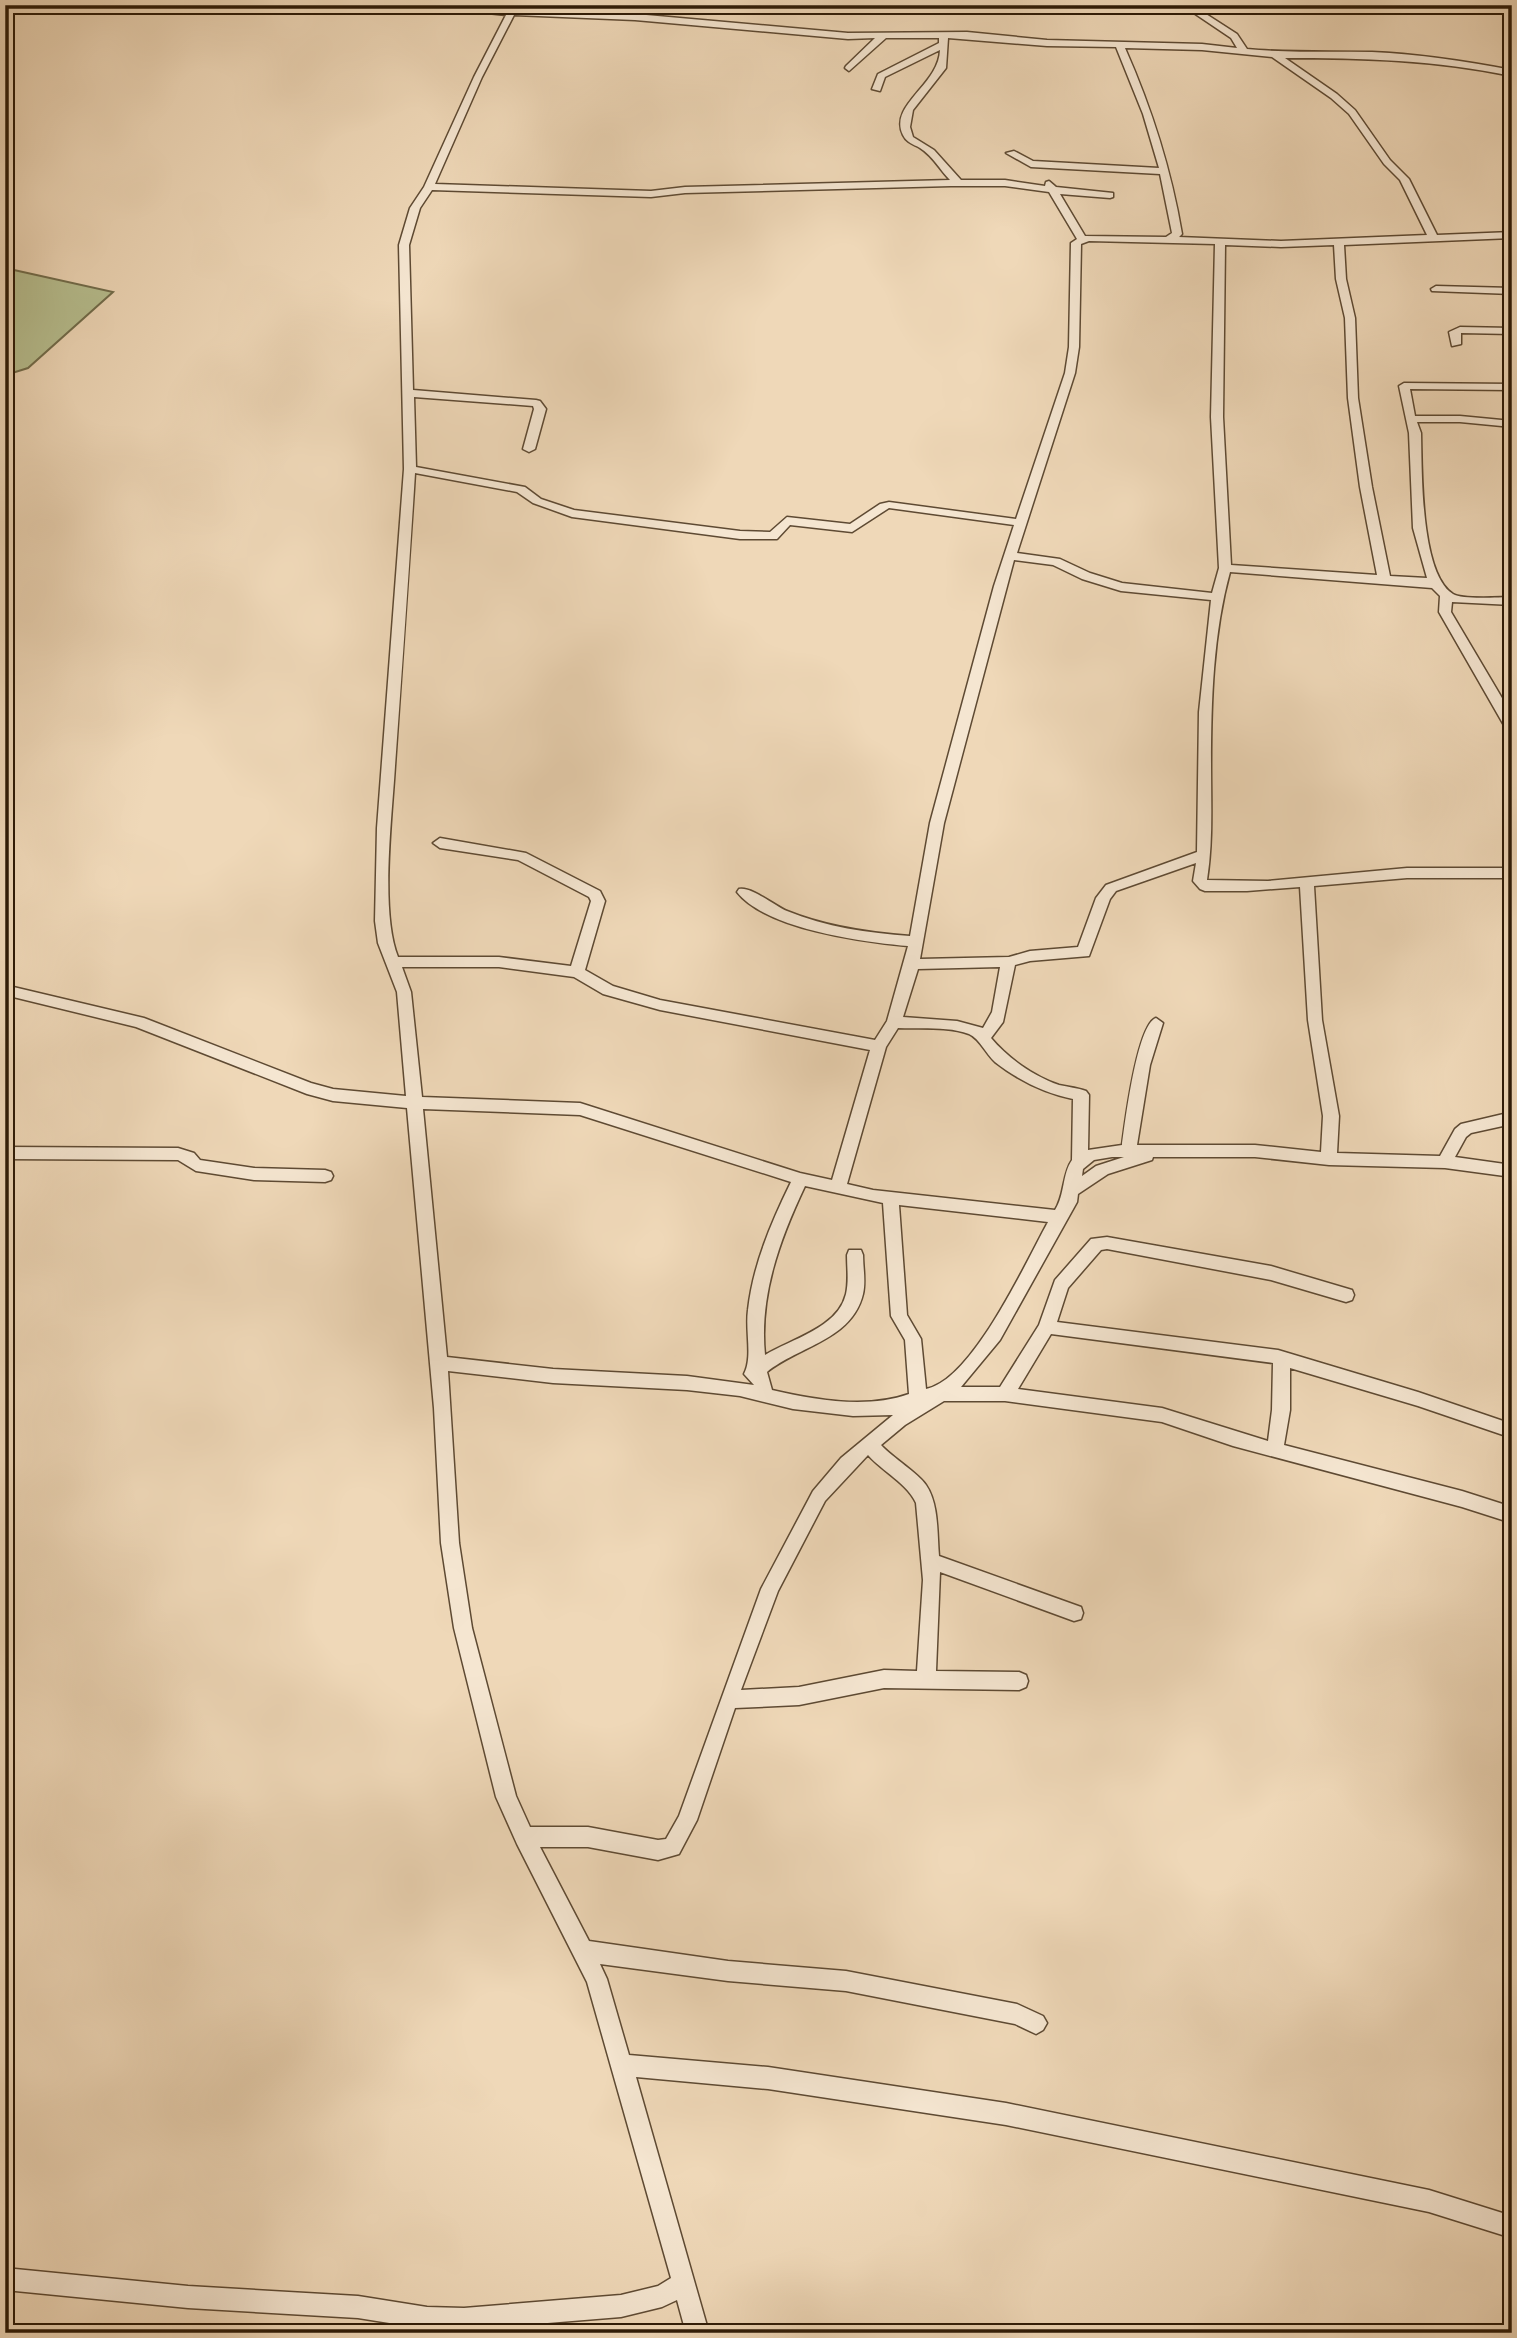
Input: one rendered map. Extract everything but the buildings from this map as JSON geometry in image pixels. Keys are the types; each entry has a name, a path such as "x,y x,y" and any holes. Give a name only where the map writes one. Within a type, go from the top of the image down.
{"street":[{"path":"417,5 635,17 785,32 1243,50 1275,55 1372,55 1457,62 1512,73"},
{"path":"1186,5 1234,36 1243,50"},
{"path":"513,9 478,78 429,187 415,208 404,245 410,468 384,828 382,921 391,962 404,992 438,1363 450,1543 463,1628 506,1797 597,1979 698,2333"},
{"path":"849,68 883,36"},
{"path":"877,89 881,76 943,39"},
{"path":"943,39 943,61 939,72 908,110 906,129 910,139 926,148 946,173 959,184"},
{"path":"1119,45 1152,121 1166,171 1177,234 1169,239"},
{"path":"1275,55 1325,89 1352,112 1387,162 1404,179 1433,237"},
{"path":"1012,153 1031,164 1052,188 1082,239"},
{"path":"1031,164 1166,171"},
{"path":"429,187 651,194 685,190 1001,183 1052,188 1075,196 1110,195"},
{"path":"838,1188 879,1046 894,1023 912,964 937,823 1010,556 1070,373 1074,347 1075,245 1082,239 1169,239 1220,244 1512,236"},
{"path":"1339,242 1341,279 1350,318 1353,398 1366,488 1384,579"},
{"path":"1220,244 1217,417 1225,568 1217,597 1205,712 1204,855 1200,881 1205,886 1307,883 1409,873 1512,873"},
{"path":"1436,289 1512,291"},
{"path":"1456,344 1454,332 1460,330 1512,331"},
{"path":"1512,387 1405,386 1415,433 1419,528 1434,583 1446,596 1460,600 1512,601"},
{"path":"407,393 536,403 540,409 529,449"},
{"path":"1410,419 1460,419 1512,424"},
{"path":"410,468 521,489 537,501 572,513 740,535 773,536 787,521 852,528 889,505 1022,523"},
{"path":"1010,556 1045,559 1121,587 1217,597"},
{"path":"1225,568 1434,583"},
{"path":"1446,596 1446,612 1452,625 1481,670 1512,727"},
{"path":"440,843 521,856 595,894 598,901 577,972"},
{"path":"912,964 1009,962 1030,956 1084,952 1103,898 1111,888 1204,855"},
{"path":"1307,883 1315,1020 1331,1116 1329,1159"},
{"path":"744,892 780,916 864,936 916,942"},
{"path":"391,962 499,962 577,972 608,990 660,1005 879,1046"},
{"path":"984,1036 990,1033 997,1018 1009,962"},
{"path":"5,990 139,1022 307,1088 333,1095 416,1103 566,1107 594,1111 800,1179 838,1188 891,1199 1059,1217"},
{"path":"524,1837 588,1837 658,1850 672,1847 687,1820 770,1589 828,1481 906,1414 942,1394 997,1332 1069,1202 1074,1172 1080,1161 1081,1095 1054,1089 1019,1071 998,1056 984,1036 977,1031 957,1026 894,1023"},
{"path":"1129,1149 1142,1066 1156,1023"},
{"path":"1445,1161 1466,1128 1512,1118"},
{"path":"1080,1161 1098,1153 1129,1149 1160,1152 1255,1151 1329,1159 1445,1161 1512,1171"},
{"path":"1073,1190 1102,1170 1118,1163 1160,1152"},
{"path":"5,1153 178,1154 188,1157 196,1165 254,1174 325,1176"},
{"path":"765,1395 757,1370 755,1312 758,1285 779,1221 800,1179"},
{"path":"891,1199 899,1316 913,1339 918,1398"},
{"path":"1005,1394 1047,1327 1061,1285 1094,1246 1101,1243 1271,1273 1346,1296"},
{"path":"740,1389 771,1358 826,1330 844,1315 855,1292 855,1255"},
{"path":"1047,1327 1282,1359 1418,1399 1512,1431"},
{"path":"1275,1450 1282,1359"},
{"path":"438,1363 553,1376 687,1382 740,1389 807,1404 873,1410 902,1406 918,1398 942,1394 1005,1394 1162,1415 1275,1450 1462,1499 1512,1516"},
{"path":"870,1445 887,1464 919,1489 925,1503 931,1561 926,1680"},
{"path":"931,1561 1074,1614"},
{"path":"728,1700 799,1696 884,1679 1019,1681"},
{"path":"584,1951 728,1971 846,1981 1017,2014 1036,2023"},
{"path":"621,2065 768,2078 1006,2114 1429,2201 1512,2227"},
{"path":"5,2279 188,2297 358,2307 427,2318 464,2319 621,2306 662,2296 683,2284"}],"green space":[{"path":"5,268 113,292 28,368 6,375"}]}
